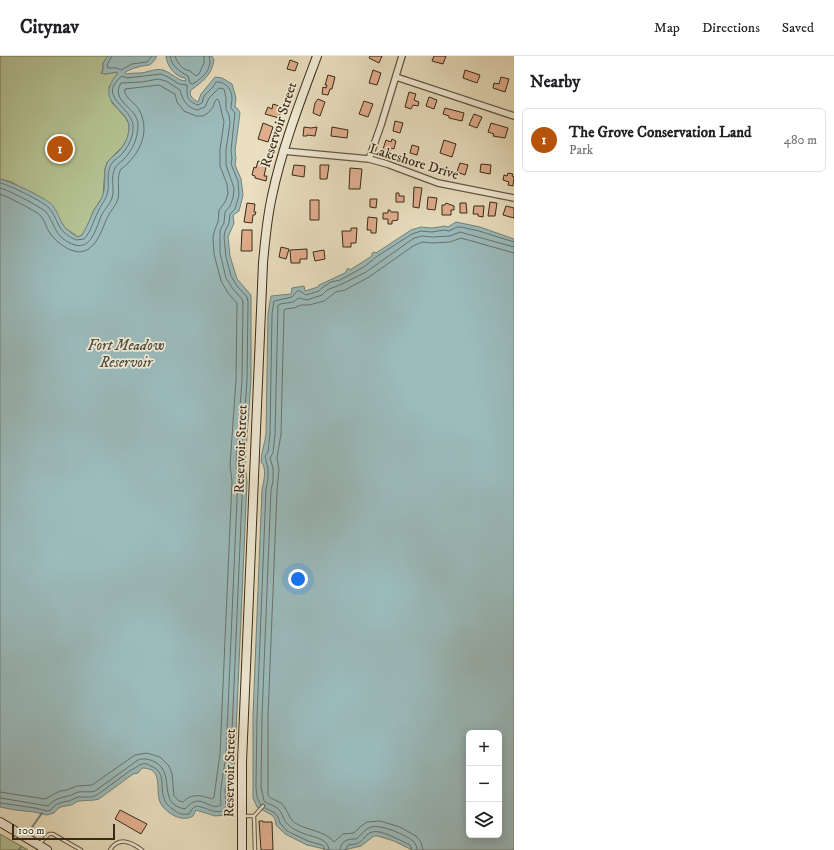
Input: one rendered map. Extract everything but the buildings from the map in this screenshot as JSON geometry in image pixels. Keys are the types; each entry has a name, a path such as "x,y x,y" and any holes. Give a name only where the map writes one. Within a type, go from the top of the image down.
{"street":[{"name":"Reservoir Street","path":"242,850 242,762 262,263 270,203 283,151 317,56"},
{"path":"368,159 381,125 402,56"},
{"path":"396,77 514,116"},
{"name":"Lakeshore Drive","path":"283,151 368,159 387,164 438,183 514,198"},
{"path":"0,822 47,850"}],"lane":[{"path":"255,850 254,816 263,806"},
{"path":"247,816 254,816"},
{"path":"39,845 49,834 53,834 81,850"},
{"path":"110,850 113,844 126,841 142,850"}],"green space":[{"path":"0,56 109,56 103,63 103,70 101,73 118,73 109,87 112,103 125,117 129,124 129,131 123,146 107,162 103,196 94,210 86,229 82,235 78,237 64,227 45,200 12,182 0,179"},
{"path":"0,834 28,850 0,850"}],"water":[{"name":"Fort Meadow Reservoir","path":"108,56 157,56 151,64 133,68 125,72 126,74 163,70 180,80 186,81 185,78 178,76 172,70 168,64 166,56 212,56 214,60 209,74 203,81 191,90 191,95 193,99 198,102 201,94 215,77 222,78 232,84 236,98 235,107 240,113 235,151 235,165 241,179 243,195 239,211 233,215 234,223 228,237 230,256 237,279 251,295 251,380 245,465 247,482 235,755 233,776 229,789 230,809 225,815 215,816 196,810 193,816 189,818 179,818 174,816 162,806 160,802 156,775 149,769 142,768 138,773 133,774 99,799 79,801 71,805 60,807 54,813 47,815 0,807 0,179 28,190 49,203 53,206 67,230 78,237 82,235 94,210 101,200 105,186 106,165 122,147 129,133 129,125 127,120 112,102 109,92 111,82 118,73 101,73 103,70 103,63"},
{"path":"456,222 480,227 514,239 514,850 412,850 394,841 374,836 361,846 344,850 329,850 307,845 285,834 276,825 275,819 272,815 257,807 253,798 253,716 262,489 264,482 264,468 261,462 266,434 268,314 271,296 291,294 292,288 304,286 305,291 318,287 319,285 345,273 348,268 350,270 372,256 372,253 376,253 411,230 421,227 432,228 448,227"}],"waterway":[{"path":"30,830 42,813"}],"place":[{"name":"The Grove Conservation Land","path":"60,149"}]}
